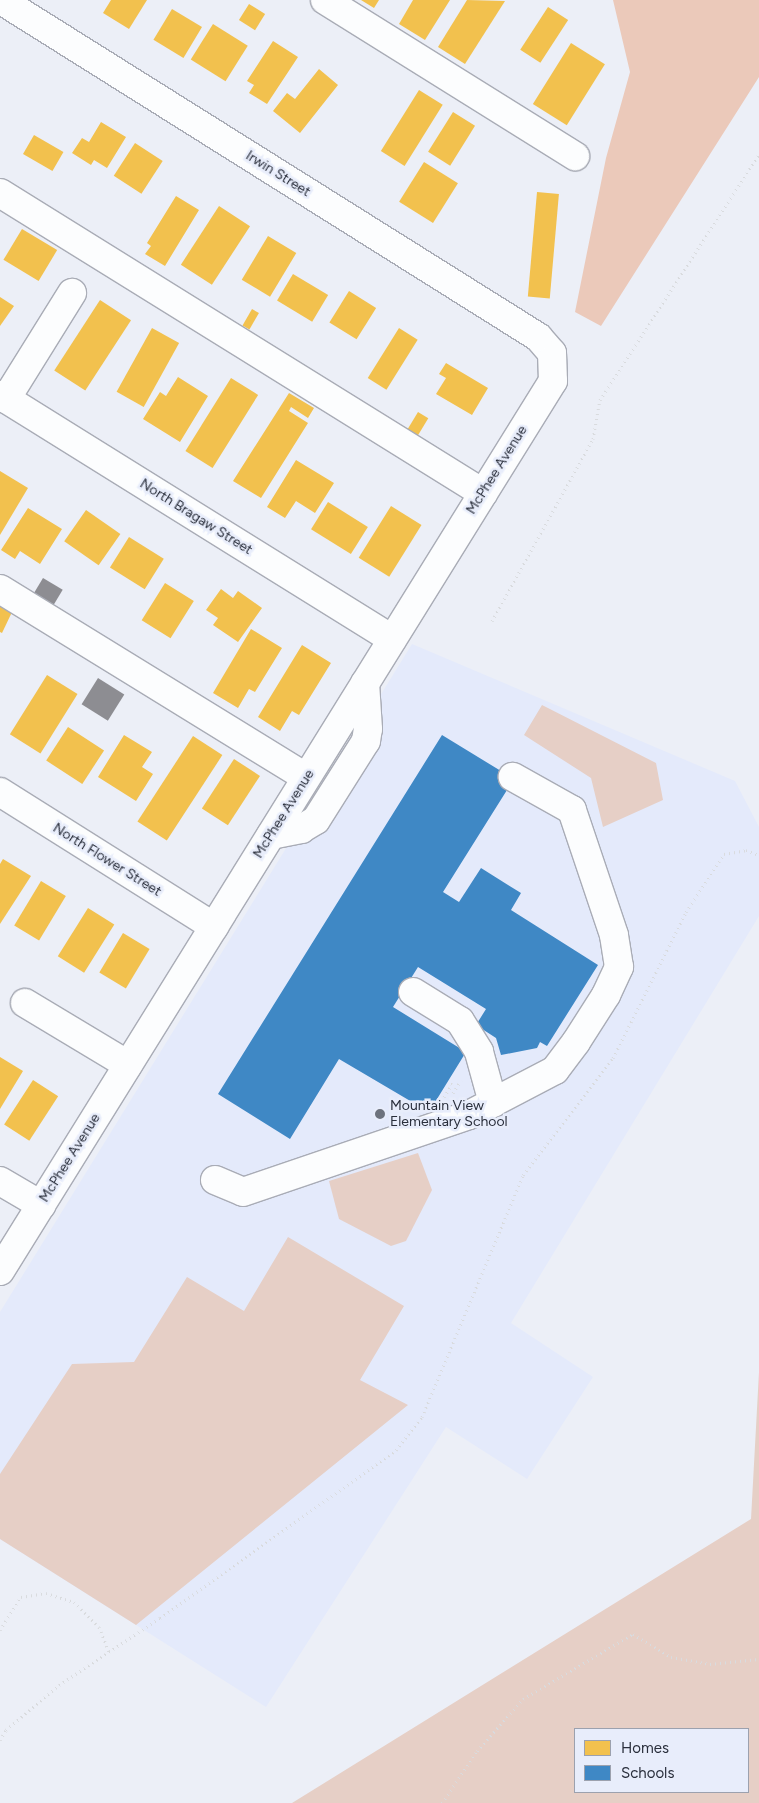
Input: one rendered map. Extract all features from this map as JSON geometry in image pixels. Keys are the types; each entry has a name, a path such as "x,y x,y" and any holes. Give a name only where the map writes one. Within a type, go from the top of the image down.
{"street":[{"path":"325,0 575,156"},
{"name":"Irwin Street","path":"4,4 538,337 552,353"},
{"path":"0,193 482,493"},
{"path":"3,397 72,293"},
{"name":"McPhee Avenue","path":"0,1271 552,381 552,353"},
{"name":"North Bragaw Street","path":"3,397 392,639"},
{"path":"0,589 306,777"},
{"path":"270,835 302,829 316,820 366,741 368,729 365,683"},
{"path":"215,1180 243,1192 469,1115 555,1070 606,996 618,967 614,934 572,810 513,777"},
{"name":"North Flower Street","path":"0,792 214,927"},
{"path":"413,992 460,1021 479,1052 493,1103"},
{"path":"25,1003 128,1065"},
{"path":"0,1181 40,1206"}],"path":[{"path":"492,621 593,439 600,400 759,154"},
{"path":"0,1740 6,1730 59,1685 109,1652 396,1450 422,1417 522,1175 614,1058 686,912 724,854 746,850 759,855"},
{"path":"449,1100 479,1052"},
{"path":"439,1105 452,1084 448,1082"},
{"path":"0,1630 21,1597 46,1593 74,1602 99,1627 109,1652"},
{"path":"442,1803 477,1751 523,1699 633,1634 671,1657 710,1664 759,1659"}],"shaded area":[{"path":"613,0 759,0 759,77 601,326 575,312 606,158 630,72"},
{"name":"Mountain View Elementary School","path":"412,644 735,781 759,827 759,916 511,1323 593,1377 527,1479 446,1427 266,1707 0,1539 0,1312"},
{"path":"542,705 656,763 663,800 603,827 591,778 524,735"},
{"path":"418,1153 432,1190 406,1241 391,1246 339,1219 329,1181"},
{"path":"288,1237 404,1306 360,1380 408,1405 136,1625 0,1539 0,1474 72,1364 134,1362 187,1277 244,1311"},
{"path":"759,1372 759,1803 292,1803 751,1519"}],"building: Homes":[{"path":"111,0 147,0 129,29 103,13"},
{"path":"361,0 379,0 374,8"},
{"path":"413,0 450,0 425,40 399,24"},
{"path":"467,0 505,1 465,64 438,47"},
{"path":"249,4 265,14 255,30 239,20"},
{"path":"548,7 568,20 540,63 520,50"},
{"path":"172,9 202,27 183,58 153,40"},
{"path":"213,24 248,46 226,81 191,60"},
{"path":"273,41 298,57 267,104 249,93 254,85 247,81"},
{"path":"571,43 605,64 567,125 533,104"},
{"path":"319,69 338,85 300,133 273,111 287,93 295,99"},
{"path":"419,90 443,105 405,166 381,151"},
{"path":"453,112 475,126 450,166 428,152"},
{"path":"101,122 126,137 107,168 94,160 91,165 72,153 82,138 89,142"},
{"path":"34,135 63,152 52,171 23,154"},
{"path":"135,143 163,161 141,194 114,176"},
{"path":"424,162 458,183 433,223 399,202"},
{"path":"537,192 559,194 550,299 528,297"},
{"path":"176,196 199,210 165,266 145,254 151,246 147,243"},
{"path":"219,206 250,226 212,285 181,265"},
{"path":"22,229 57,250 39,281 3,260"},
{"path":"268,236 296,253 270,297 242,280"},
{"path":"293,274 328,295 312,322 277,301"},
{"path":"349,291 376,308 357,339 329,322"},
{"path":"0,297 14,306 0,326"},
{"path":"100,300 131,320 85,391 54,370"},
{"path":"252,309 259,313 249,329 242,325"},
{"path":"152,328 179,343 144,407 117,392"},
{"path":"399,328 418,340 386,390 368,378"},
{"path":"446,363 488,388 472,415 436,394 446,378 439,374"},
{"path":"178,377 208,396 180,442 143,419 160,392 166,396"},
{"path":"231,378 258,395 213,468 185,451"},
{"path":"289,393 314,408 308,418 291,407 289,411 308,423 261,498 233,481"},
{"path":"418,412 428,418 417,437 407,431"},
{"path":"296,460 334,483 315,513 296,501 285,518 267,507"},
{"path":"0,471 28,488 0,535"},
{"path":"328,502 368,527 351,554 311,529"},
{"path":"391,506 422,525 389,577 359,558"},
{"path":"28,508 62,529 40,564 20,551 15,559 1,550"},
{"path":"86,510 120,534 99,565 64,541"},
{"path":"129,537 164,559 145,589 110,568"},
{"path":"165,583 194,601 171,638 142,620"},
{"path":"221,589 233,598 238,591 262,608 238,642 213,625 218,618 206,610"},
{"path":"0,603 13,610 2,633 0,632"},
{"path":"251,629 282,648 255,692 249,689 238,708 213,693"},
{"path":"302,645 331,663 299,715 292,711 280,731 258,717"},
{"path":"47,675 78,694 40,753 10,734"},
{"path":"68,727 104,750 82,784 46,761"},
{"path":"124,735 152,752 142,767 153,774 136,801 98,777"},
{"path":"193,736 222,755 167,841 137,822"},
{"path":"234,759 260,776 228,825 202,808"},
{"path":"3,859 31,876 0,924 0,864"},
{"path":"41,881 66,896 39,941 14,926"},
{"path":"88,908 114,924 84,973 58,956"},
{"path":"123,933 150,949 126,988 99,972"},
{"path":"0,1057 23,1071 0,1109"},
{"path":"33,1080 58,1096 29,1141 4,1124"}],"building: Schools":[{"path":"442,735 514,779 443,892 459,902 481,868 521,893 511,910 598,965 547,1046 540,1042 537,1048 501,1055 496,1038 476,1025 486,1009 418,967 393,1007 466,1052 429,1112 339,1059 290,1139 218,1094"}],"building: Industry":[{"path":"43,578 63,590 52,608 32,596"},
{"path":"98,678 124,694 108,721 82,704"}],"place":[{"name":"Mountain View Elementary School","path":"380,1114"}]}
